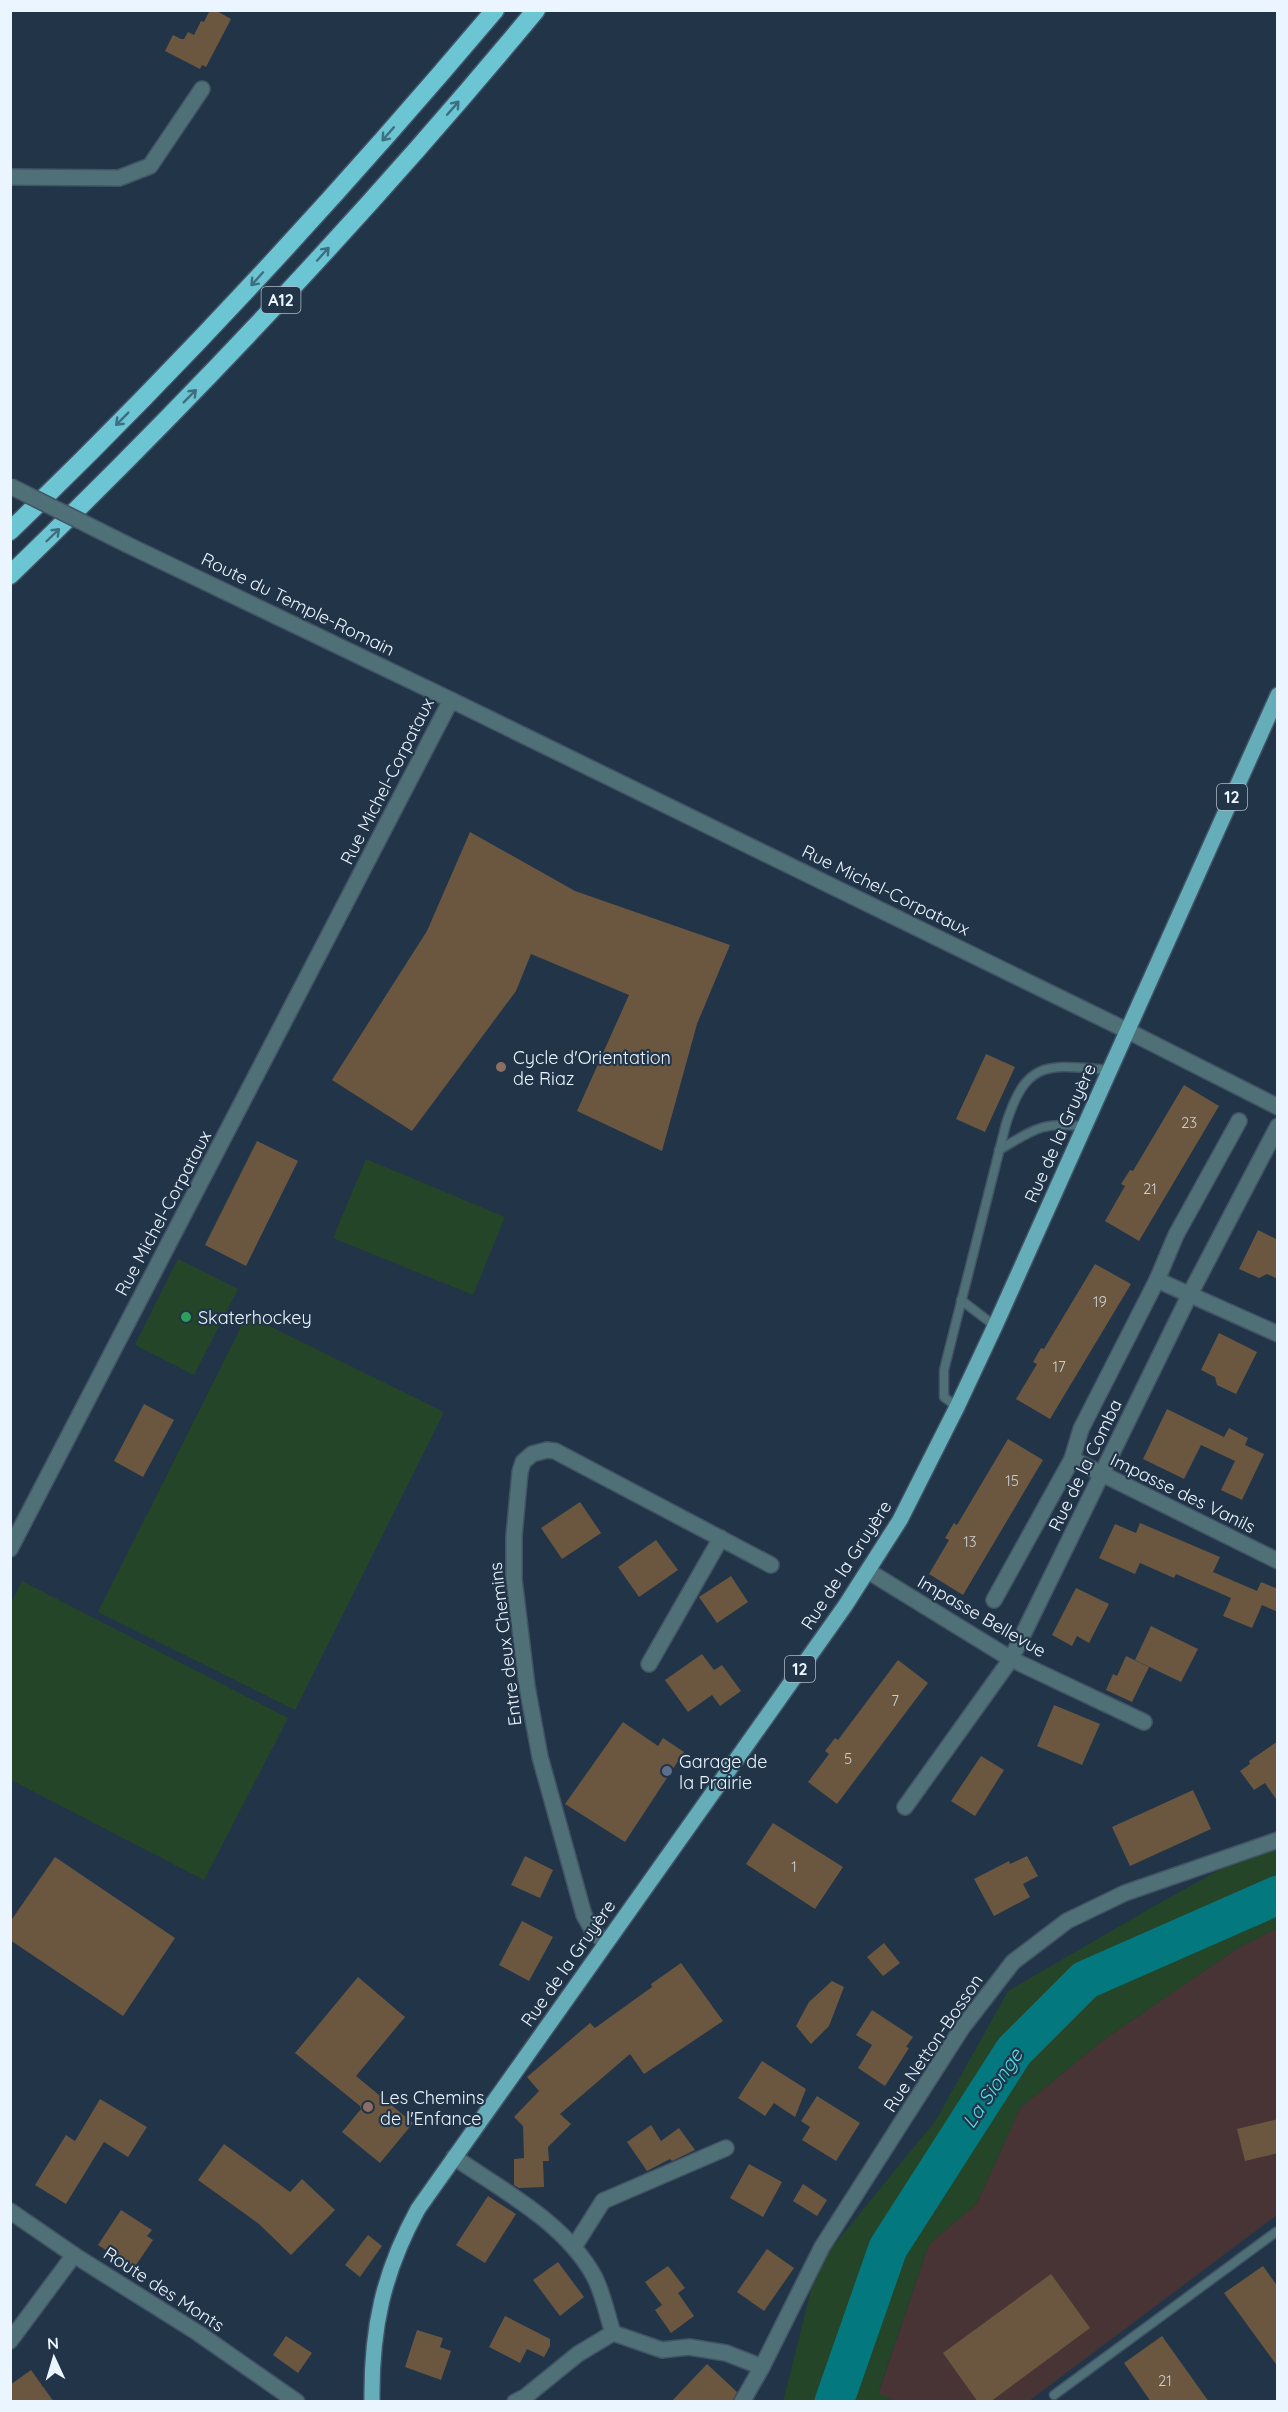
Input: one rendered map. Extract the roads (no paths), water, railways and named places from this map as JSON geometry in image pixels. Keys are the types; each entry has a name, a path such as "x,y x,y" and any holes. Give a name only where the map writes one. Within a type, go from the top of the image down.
{"highway":[{"name":"A12","path":"10,531 181,361 250,288 382,142 495,10"},
{"name":"A12","path":"10,575 195,391 263,319 405,163 536,10"}],"main road":[{"name":"Rue de la Gruyère","path":"372,2402 374,2333 378,2309 391,2265 418,2209 868,1571 900,1520 995,1326 1278,695"}],"street":[{"path":"10,177 119,178 150,166 202,89"},
{"name":"Route du Temple-Romain","path":"10,486 451,700"},
{"name":"Rue Michel-Corpataux","path":"10,1549 451,700 1128,1031 1278,1107"},
{"path":"994,1600 1071,1459 1081,1429 1157,1280 1176,1235 1239,1121"},
{"name":"Rue de la Comba","path":"905,1807 1011,1659 1190,1294 1278,1126"},
{"path":"1157,1280 1278,1334"},
{"name":"Entre deux Chemins","path":"606,1942 593,1931 584,1915 540,1757 526,1686 514,1579 514,1536 523,1462 532,1454 547,1450 555,1451 771,1565"},
{"name":"Impasse des Vanils","path":"1071,1459 1278,1561"},
{"path":"649,1664 721,1538"},
{"name":"Impasse Bellevue","path":"868,1571 1011,1659 1144,1722"},
{"name":"Rue Netton-Bosson","path":"742,2402 822,2247 962,2028 1013,1962 1066,1921 1125,1893 1278,1840"},
{"path":"574,2247 603,2201 726,2148"},
{"path":"454,2157 535,2212 574,2247 594,2278 613,2333"},
{"name":"Route des Monts","path":"10,2211 74,2255 198,2333 297,2402"},
{"path":"10,2340 74,2255"},
{"path":"613,2333 662,2350 689,2347 726,2354 762,2367"},
{"path":"516,2402 578,2354 613,2333"}],"lane":[{"path":"957,1407 944,1397 943,1384 961,1300 999,1150 1017,1091 1037,1072 1059,1067 1110,1070"},
{"path":"999,1150 1046,1125 1065,1124 1085,1127"},
{"path":"961,1300 995,1326"},
{"path":"1054,2394 1277,2232"}],"waterway":[{"name":"La Sionge","path":"834,2402 888,2248 1014,2051 1085,1980 1278,1895"}],"place":[{"name":"Cycle d'Orientation de Riaz","path":"501,1067"},
{"name":"Skaterhockey","path":"186,1317"},
{"name":"Garage de la Prairie","path":"667,1771"},
{"name":"Les Chemins de l'Enfance","path":"368,2107"}]}
